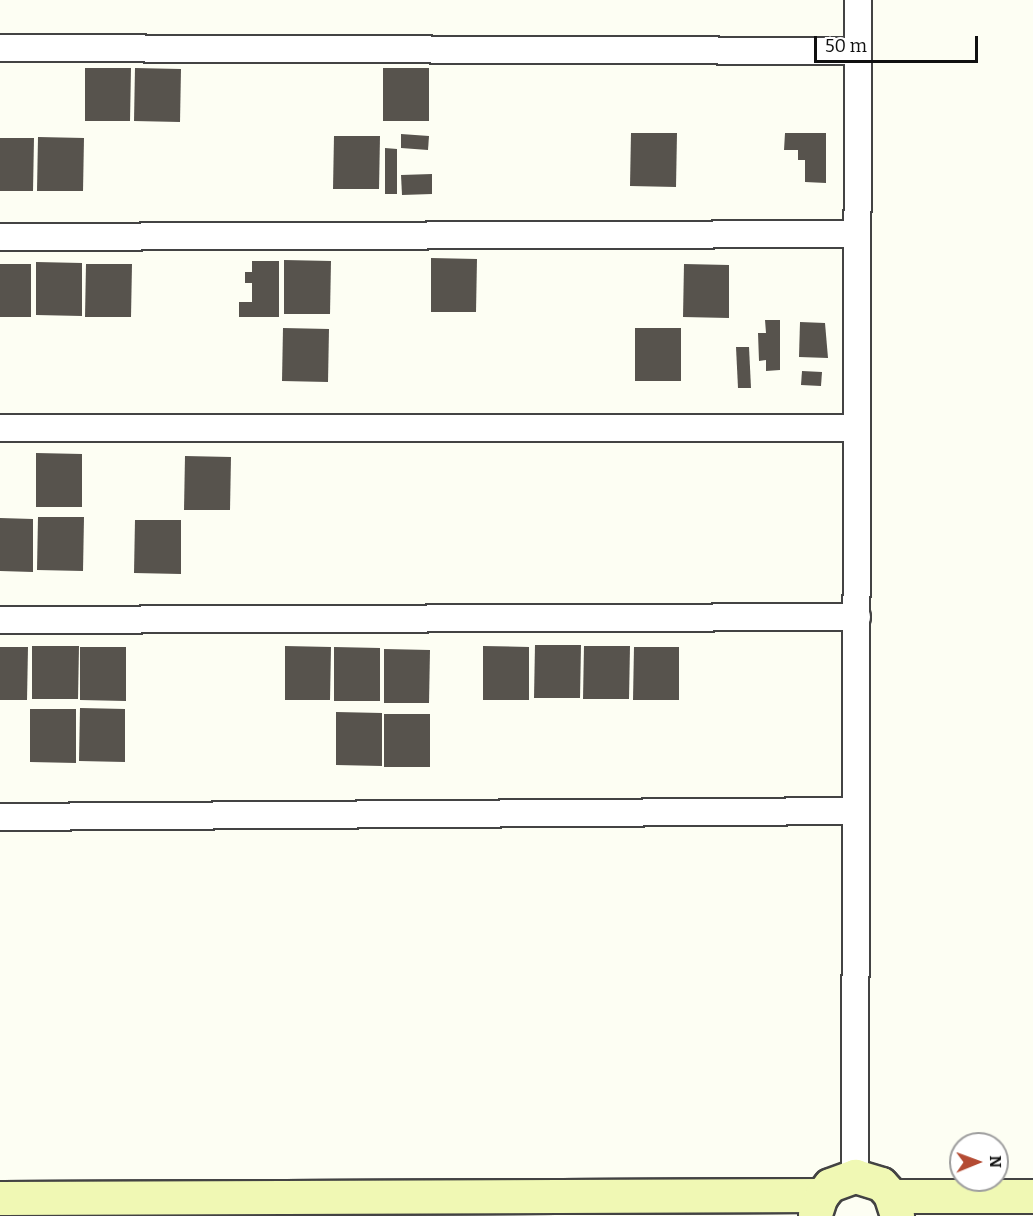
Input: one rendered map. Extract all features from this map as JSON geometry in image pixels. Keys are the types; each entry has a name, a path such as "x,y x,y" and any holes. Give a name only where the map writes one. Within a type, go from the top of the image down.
{"street":[{"path":"855,1176 858,0"},
{"path":"0,48 858,51"},
{"path":"0,237 857,234"},
{"path":"0,428 857,428"},
{"path":"0,620 857,617"},
{"path":"0,817 856,811"},
{"path":"0,1197 818,1205 843,1178 855,1176 880,1184 894,1206 1033,1196"}],"building":[{"path":"85,68 131,68 130,121 85,121"},
{"path":"135,68 181,69 180,122 134,121"},
{"path":"383,68 429,68 429,121 383,121"},
{"path":"631,133 677,133 676,187 630,186"},
{"path":"785,133 826,133 826,183 805,182 805,160 798,160 798,150 784,150"},
{"path":"401,134 429,136 428,150 401,148"},
{"path":"334,136 380,136 379,189 333,189"},
{"path":"38,137 84,138 83,191 37,191"},
{"path":"0,138 34,138 33,191 0,191"},
{"path":"385,148 397,149 397,194 385,194"},
{"path":"432,174 432,194 402,195 401,175"},
{"path":"431,258 477,259 476,312 431,312"},
{"path":"284,260 331,261 330,314 284,314"},
{"path":"252,261 279,261 279,317 239,317 239,302 252,302 252,283 245,283 245,272 252,272"},
{"path":"36,262 82,263 82,316 36,315"},
{"path":"0,264 31,264 31,317 0,317"},
{"path":"86,264 132,264 131,317 85,317"},
{"path":"684,264 729,265 729,318 683,317"},
{"path":"765,320 780,320 780,370 766,371 766,360 759,361 758,333 766,333"},
{"path":"800,322 825,323 828,358 799,357"},
{"path":"283,328 329,329 328,382 282,381"},
{"path":"635,328 681,328 681,381 635,381"},
{"path":"736,347 749,347 751,388 738,388"},
{"path":"802,371 822,372 821,386 801,385"},
{"path":"36,453 82,454 82,507 36,507"},
{"path":"185,456 231,457 230,510 184,510"},
{"path":"38,517 84,517 83,571 37,570"},
{"path":"0,518 33,519 33,572 0,571"},
{"path":"135,520 181,520 181,574 134,573"},
{"path":"535,645 581,645 580,698 534,698"},
{"path":"32,646 79,646 78,699 32,699"},
{"path":"285,646 331,647 330,700 285,700"},
{"path":"483,646 529,647 529,700 483,700"},
{"path":"584,646 630,646 629,699 583,699"},
{"path":"0,647 28,647 27,700 0,700"},
{"path":"80,647 126,647 126,701 80,700"},
{"path":"334,647 380,648 380,701 334,701"},
{"path":"634,647 679,647 679,700 633,700"},
{"path":"384,649 430,650 429,703 384,703"},
{"path":"80,708 125,709 125,762 79,761"},
{"path":"30,709 76,709 76,763 30,762"},
{"path":"336,712 382,713 382,766 336,765"},
{"path":"384,714 430,714 430,767 384,767"}]}
